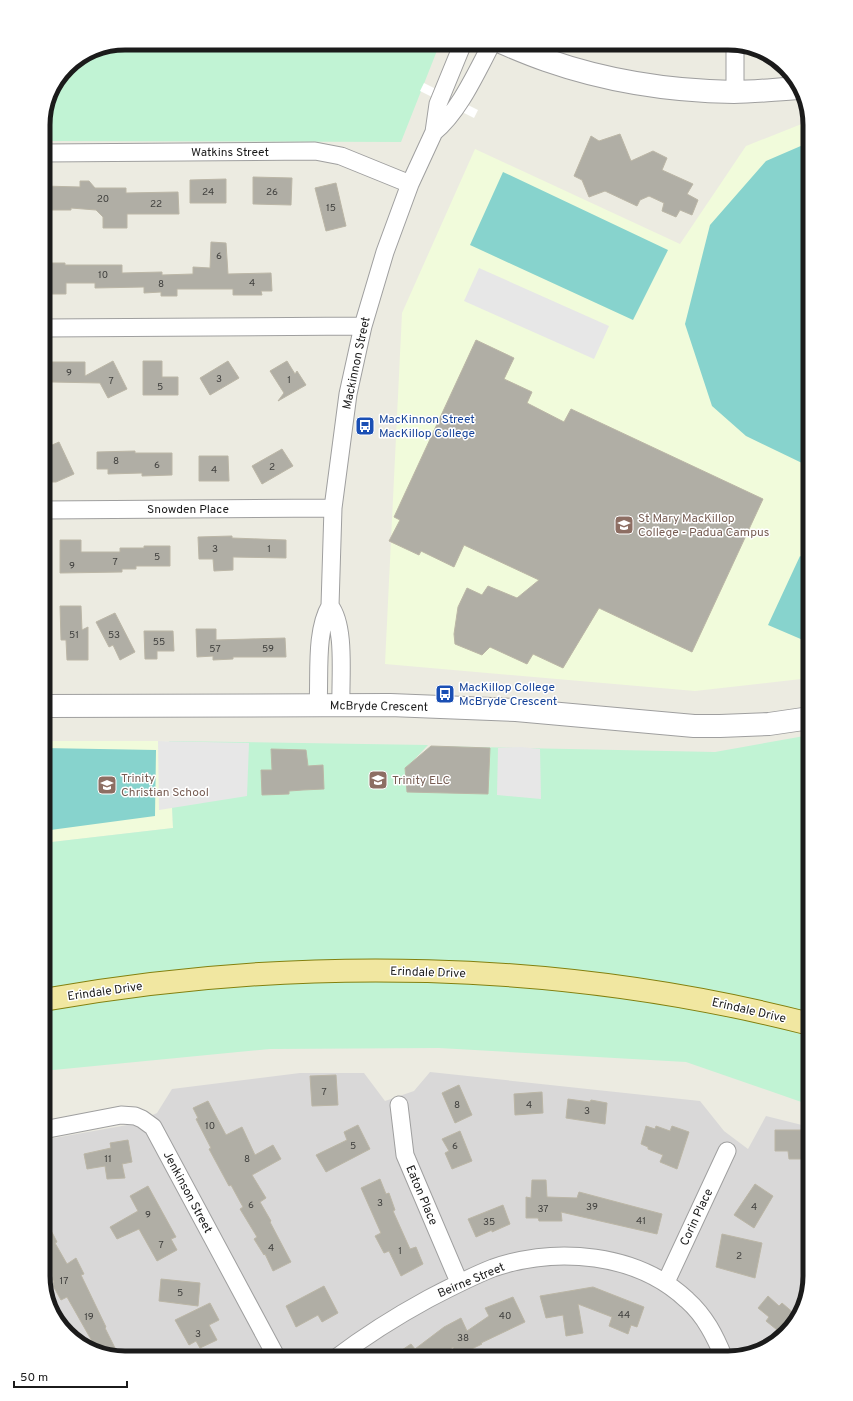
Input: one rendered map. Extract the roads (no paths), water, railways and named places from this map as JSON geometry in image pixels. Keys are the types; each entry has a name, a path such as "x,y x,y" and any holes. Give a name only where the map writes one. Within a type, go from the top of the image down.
{"main road":[{"name":"Erindale Drive","path":"50,999 163,982 229,976 361,970 427,971 508,975 645,990 758,1011 803,1022"}],"street":[{"name":"Mackinnon Street","path":"318,705 320,632 326,612 330,606 333,508 348,394 363,326 385,252 410,184 434,132 441,97 460,50"},
{"name":"Mackinnon Street","path":"434,132 457,105 488,50"},
{"path":"520,50 545,60 595,75 672,89 735,92 793,88"},
{"path":"735,50 735,92"},
{"name":"Watkins Street","path":"50,153 315,151 341,156 410,184"},
{"path":"50,328 363,326"},
{"name":"Snowden Place","path":"50,510 333,508"},
{"name":"Mackinnon Street","path":"330,606 334,611 340,629 341,705"},
{"name":"McBryde Crescent","path":"50,706 390,705 516,710 694,726 769,724 803,719"},
{"name":"Eaton Place","path":"399,1105 405,1155 460,1282"},
{"name":"Jenkinson Street","path":"50,1129 121,1116 135,1116 142,1118 153,1127 273,1351"},
{"name":"Corin Place","path":"666,1282 727,1151"},
{"name":"Beirne Street","path":"345,1351 395,1317 460,1282 493,1268 512,1263 549,1257 568,1256 604,1259 631,1266 666,1282 688,1300 707,1322 721,1351"}],"place":[{"name":"MacKinnon Street MacKillop College","path":"365,426"},
{"name":"St Mary MacKillop College - Padua Campus","path":"624,525"},
{"name":"MacKillop College McBryde Crescent","path":"445,694"},
{"name":"Trinity ELC","path":"378,780"},
{"name":"Trinity Christian School","path":"107,785"}]}
